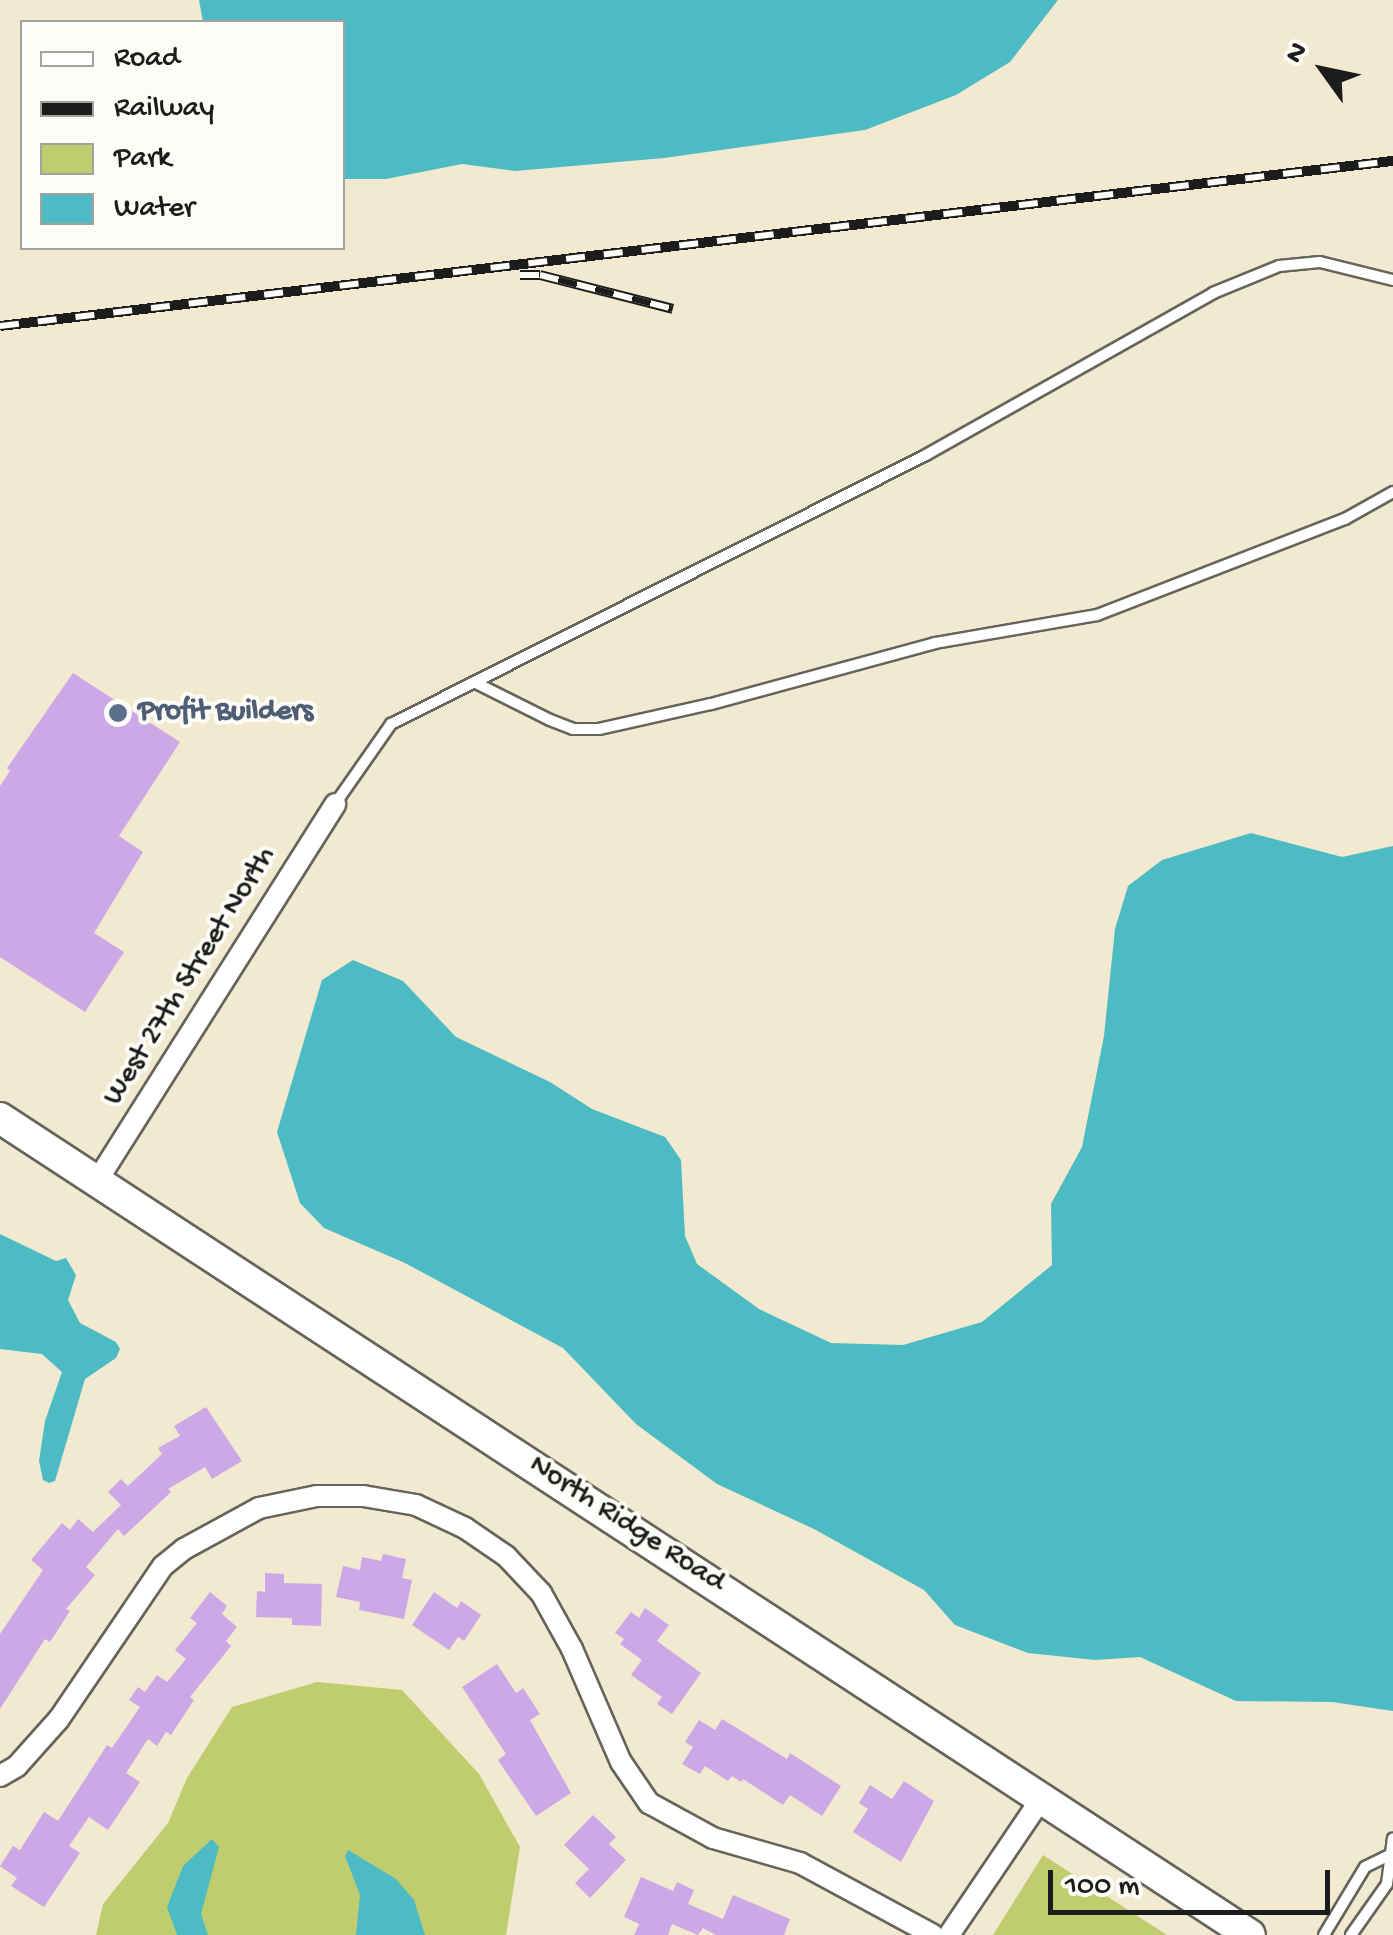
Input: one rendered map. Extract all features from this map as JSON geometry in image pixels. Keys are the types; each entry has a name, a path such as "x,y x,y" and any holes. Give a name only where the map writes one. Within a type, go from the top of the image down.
{"main road":[{"name":"North Ridge Road","path":"0,1118 1250,1935"}],"street":[{"name":"West 27th Street North","path":"96,1181 336,804"},
{"path":"0,1776 17,1766 59,1719 163,1566 184,1549 259,1508 317,1496 363,1496 416,1504 466,1528 506,1556 541,1593 572,1649 621,1762 649,1803 713,1838 800,1864 933,1935"},
{"path":"949,1935 1040,1800"}],"lane":[{"path":"336,804 391,724 926,454 1213,293 1279,266 1320,262 1393,280"},
{"path":"474,682 562,724 599,729 711,704 934,643 1098,615 1344,518 1393,492"},
{"path":"1352,1935 1386,1884 1393,1838"},
{"path":"1324,1935 1365,1867 1388,1856"}],"green space":[{"path":"317,1682 402,1690 479,1774 520,1847 506,1935 96,1935 103,1904 168,1823 187,1778 232,1707"},
{"path":"1043,1855 1167,1935 993,1935"}],"water":[{"path":"199,0 1058,0 1010,62 956,95 865,130 664,158 515,171 462,164 386,179 345,179 345,20 203,20"},
{"path":"1251,833 1342,857 1393,846 1393,1711 1332,1702 1236,1701 1140,1657 1095,1660 1028,1653 955,1625 924,1590 814,1529 717,1484 636,1424 563,1348 405,1263 324,1228 300,1203 277,1132 322,980 353,960 403,981 456,1037 550,1082 592,1109 665,1137 681,1160 685,1236 697,1264 759,1309 831,1343 903,1345 982,1322 1052,1265 1051,1204 1082,1147 1104,1036 1115,929 1128,886 1162,860"},
{"path":"0,1234 56,1261 66,1258 76,1275 68,1300 80,1323 116,1342 120,1349 116,1358 85,1379 55,1481 49,1483 43,1480 39,1461 45,1421 62,1372 42,1354 0,1349"},
{"path":"212,1839 219,1847 201,1914 208,1935 177,1935 167,1907 183,1866"},
{"path":"348,1850 396,1879 414,1900 425,1935 356,1935 360,1895 345,1856"}],"building":[{"path":"73,673 180,742 119,836 143,852 94,933 124,952 85,1012 0,957 0,786 10,771 7,768"},
{"path":"206,1407 242,1461 212,1479 205,1467 168,1489 171,1492 124,1536 118,1529 86,1567 95,1575 66,1609 70,1611 50,1642 45,1639 0,1709 0,1634 43,1570 31,1560 62,1523 70,1530 78,1519 93,1532 121,1505 108,1492 121,1479 128,1486 162,1454 158,1448 180,1436 174,1426"},
{"path":"383,1554 406,1559 402,1578 412,1580 404,1619 359,1610 360,1602 336,1597 343,1566 360,1570 362,1557 381,1561"},
{"path":"265,1573 284,1574 284,1583 322,1584 321,1626 292,1625 292,1618 256,1617 257,1591 265,1592"},
{"path":"210,1592 227,1606 222,1614 237,1627 226,1641 231,1646 190,1697 194,1700 171,1735 166,1732 157,1746 148,1739 126,1773 140,1782 108,1830 89,1817 69,1846 80,1853 44,1907 11,1886 17,1878 0,1866 13,1846 20,1850 44,1812 58,1821 107,1745 112,1748 140,1707 129,1700 138,1687 145,1692 157,1675 167,1682 186,1659 175,1650 197,1623 190,1618"},
{"path":"434,1592 457,1608 461,1601 481,1615 464,1641 458,1637 449,1650 412,1625"},
{"path":"645,1608 669,1625 657,1641 701,1673 672,1714 657,1704 662,1697 631,1675 642,1660 620,1644 624,1639 615,1633 631,1612 639,1618"},
{"path":"497,1664 516,1693 523,1688 540,1714 530,1720 571,1793 536,1816 498,1760 506,1754 462,1687"},
{"path":"722,1719 787,1759 790,1753 841,1786 822,1816 790,1795 783,1805 743,1779 741,1782 732,1776 728,1781 705,1766 700,1774 682,1764 693,1747 685,1742 699,1720 715,1730"},
{"path":"904,1781 934,1801 901,1862 853,1832 868,1809 859,1803 870,1785 892,1799"},
{"path":"593,1815 616,1837 609,1844 626,1860 590,1898 575,1883 589,1869 564,1845"},
{"path":"641,1877 673,1891 677,1882 694,1890 688,1904 723,1919 733,1895 790,1919 784,1935 716,1935 703,1928 698,1935 672,1924 668,1935 634,1935 639,1924 624,1917"}],"railway":[{"path":"0,326 1393,161"},
{"path":"520,275 540,275 673,309"}],"place":[{"name":"Profit Builders","path":"118,713"}]}
